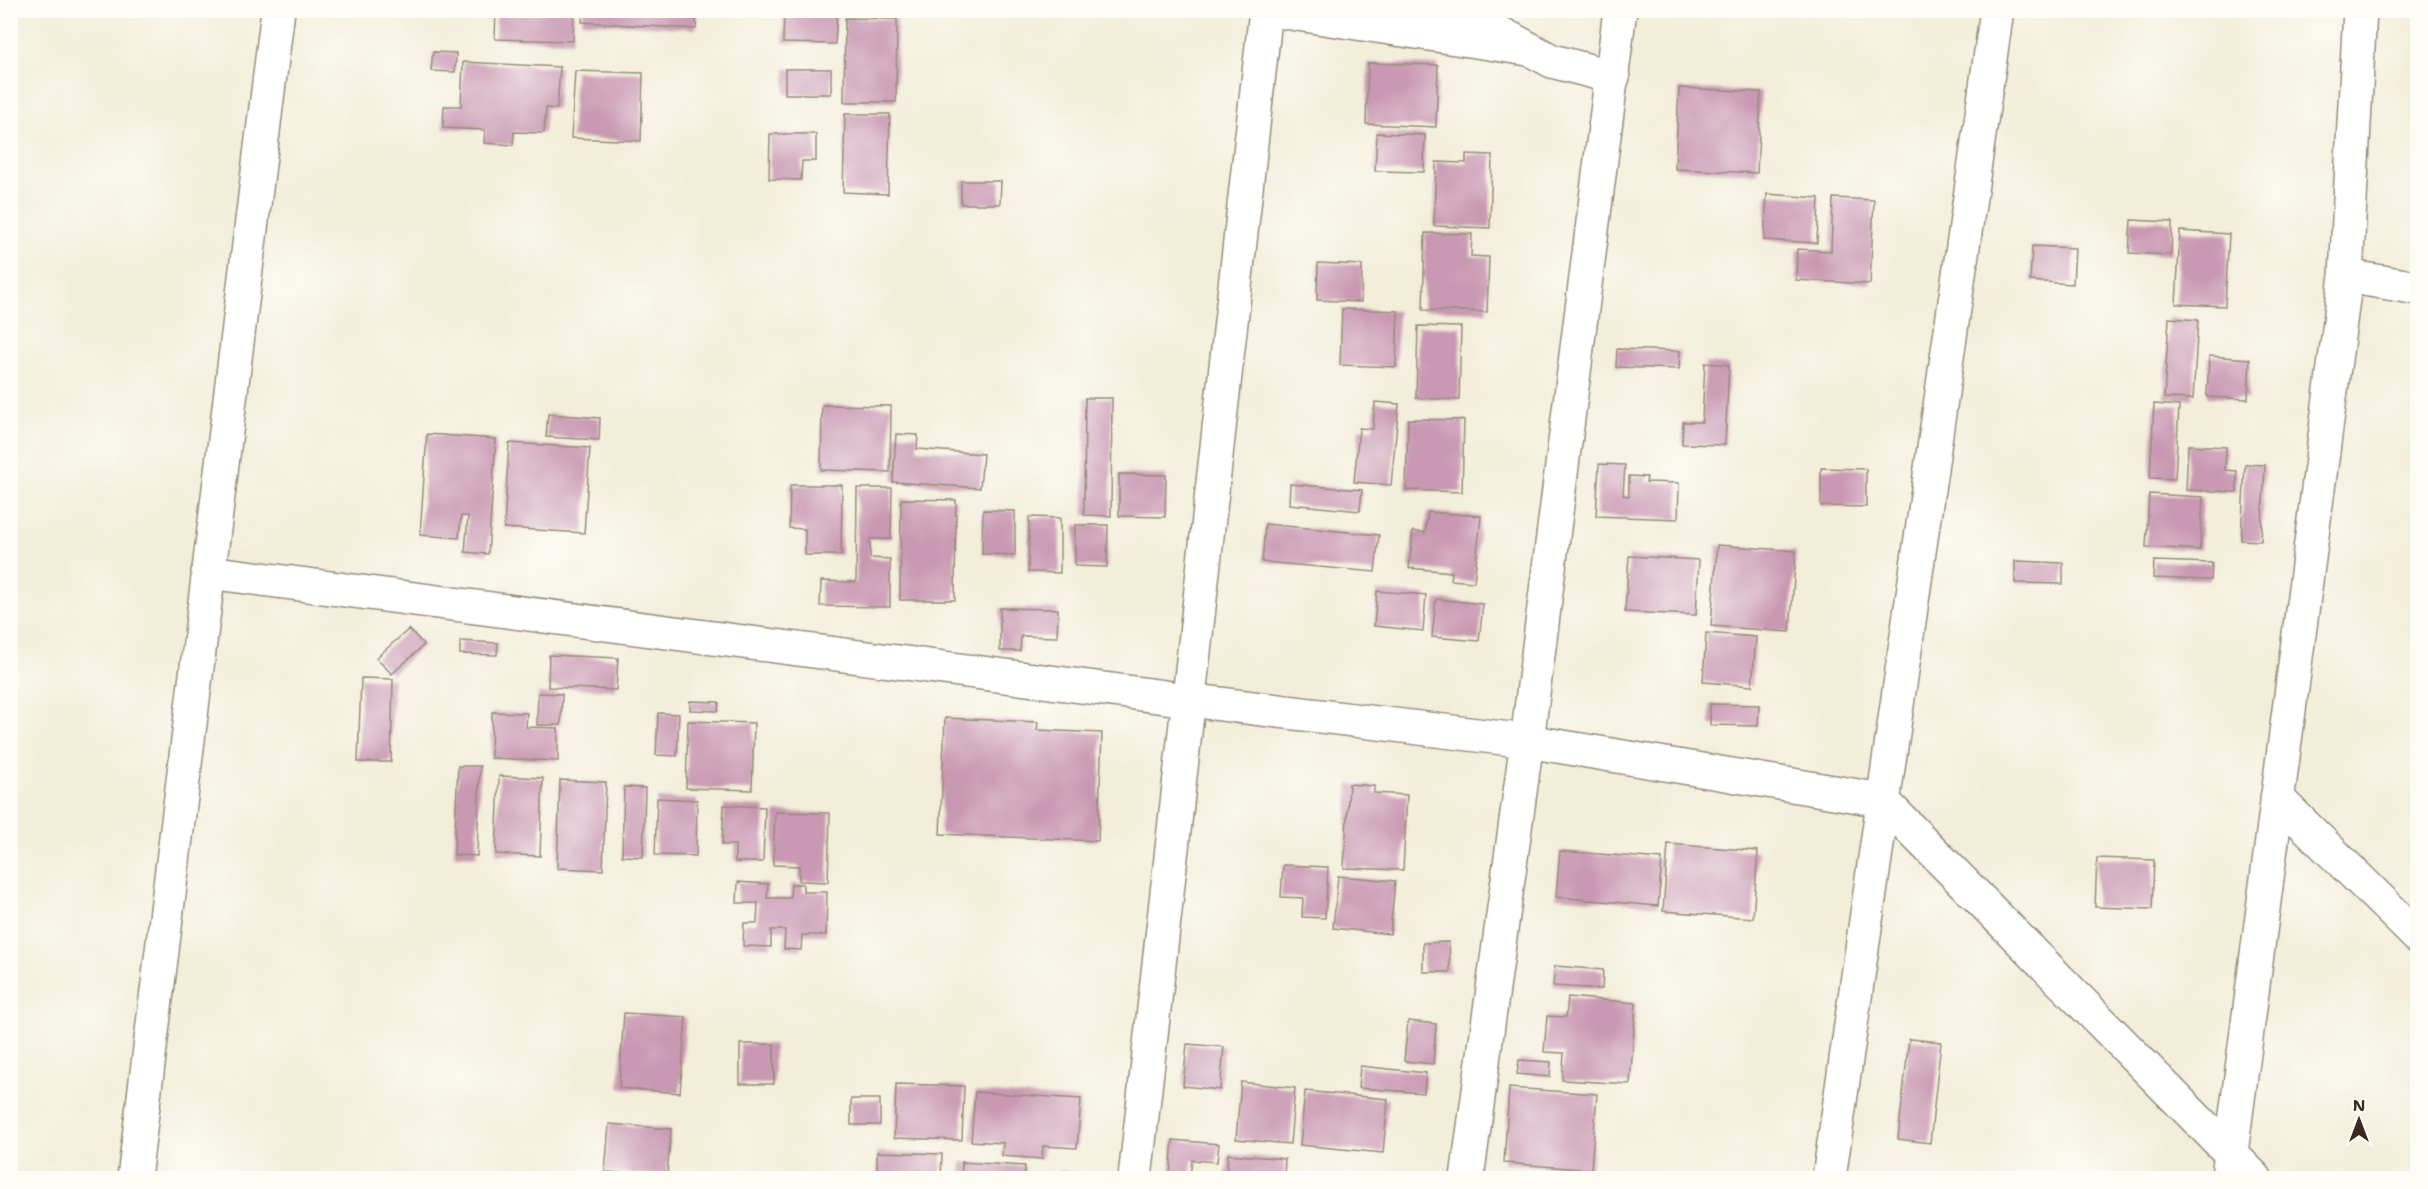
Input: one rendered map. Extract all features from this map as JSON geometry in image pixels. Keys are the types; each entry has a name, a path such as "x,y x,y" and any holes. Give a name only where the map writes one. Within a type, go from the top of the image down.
{"street":[{"path":"134,1179 278,10"},
{"path":"1135,1179 1266,10"},
{"path":"1271,10 1528,49"},
{"path":"1457,10 1552,61 1613,76"},
{"path":"1467,1179 1527,741 1620,10"},
{"path":"1829,1179 1881,800 1976,166 1997,10"},
{"path":"2229,1166 2346,276 2360,10"},
{"path":"2346,276 2418,288"},
{"path":"208,572 1188,700 1527,741 1881,800 2229,1166 2255,1179"},
{"path":"2277,798 2418,937"}],"building":[{"path":"496,10 574,10 573,41 495,39"},
{"path":"583,10 697,10 696,29 582,22"},
{"path":"784,10 837,10 835,44 783,43"},
{"path":"845,18 897,19 896,102 844,102"},
{"path":"433,52 456,53 455,72 431,71"},
{"path":"463,62 560,67 557,109 546,108 544,133 514,132 513,145 484,143 485,130 443,128 444,106 461,106"},
{"path":"1368,63 1438,65 1436,127 1366,124"},
{"path":"785,69 831,69 831,94 785,94"},
{"path":"575,71 643,73 641,141 571,138"},
{"path":"1679,88 1761,92 1757,173 1675,169"},
{"path":"845,114 890,114 888,194 843,192"},
{"path":"1377,133 1425,135 1424,172 1375,171"},
{"path":"770,134 816,134 816,161 802,161 801,180 769,179"},
{"path":"1466,154 1492,155 1490,228 1434,226 1436,162 1466,163"},
{"path":"961,181 1001,181 1000,204 961,204"},
{"path":"1767,194 1819,198 1817,243 1764,240"},
{"path":"1833,198 1874,200 1870,284 1796,280 1797,249 1831,251"},
{"path":"2131,220 2172,222 2171,255 2129,253"},
{"path":"2180,231 2229,234 2225,306 2176,304"},
{"path":"1425,233 1472,234 1471,256 1489,257 1487,312 1423,310"},
{"path":"2032,246 2075,248 2073,284 2030,281"},
{"path":"1318,263 1362,265 1361,302 1317,300"},
{"path":"1342,309 1398,311 1396,367 1340,365"},
{"path":"2169,318 2198,320 2193,399 2164,398"},
{"path":"1418,326 1461,327 1459,400 1416,398"},
{"path":"1617,349 1680,351 1679,369 1616,367"},
{"path":"2209,356 2250,359 2248,399 2207,397"},
{"path":"1705,363 1729,365 1725,445 1682,444 1683,422 1702,422"},
{"path":"1085,398 1112,398 1111,516 1084,515"},
{"path":"1375,402 1399,404 1391,485 1354,482 1359,428 1373,429"},
{"path":"2154,404 2179,406 2175,479 2150,478"},
{"path":"822,405 891,406 890,472 821,470"},
{"path":"548,414 600,418 599,440 546,437"},
{"path":"1408,419 1464,420 1462,492 1406,490"},
{"path":"427,434 496,439 488,554 465,552 468,516 461,516 459,538 420,535"},
{"path":"896,434 918,435 917,449 983,454 980,488 893,482"},
{"path":"509,443 590,448 584,533 504,528"},
{"path":"2188,445 2226,447 2225,470 2237,471 2237,492 2186,490"},
{"path":"1599,464 1625,465 1623,495 1629,496 1629,476 1647,477 1646,482 1679,483 1678,519 1596,516"},
{"path":"2245,464 2265,465 2261,541 2241,540"},
{"path":"1821,468 1866,469 1866,507 1821,506"},
{"path":"1119,474 1166,475 1165,517 1119,516"},
{"path":"1290,484 1362,490 1360,511 1289,504"},
{"path":"790,485 842,485 841,555 805,555 805,529 789,528"},
{"path":"857,488 892,488 891,539 870,539 870,558 890,559 890,607 820,606 821,581 856,582"},
{"path":"2149,494 2203,497 2200,550 2146,547"},
{"path":"901,499 956,500 955,600 900,600"},
{"path":"983,510 1015,511 1015,555 982,554"},
{"path":"1428,512 1481,516 1474,582 1451,580 1452,572 1409,568 1413,531 1425,533"},
{"path":"1029,517 1060,518 1060,573 1028,572"},
{"path":"1265,524 1379,535 1375,572 1262,562"},
{"path":"1075,525 1108,525 1107,567 1075,566"},
{"path":"1717,545 1796,551 1790,632 1711,626"},
{"path":"1629,556 1699,560 1696,615 1625,612"},
{"path":"2015,561 2063,563 2063,584 2015,583"},
{"path":"2154,561 2212,563 2211,580 2153,578"},
{"path":"1377,591 1426,595 1423,631 1374,626"},
{"path":"1436,599 1483,604 1479,641 1432,637"},
{"path":"1000,608 1058,609 1057,637 1021,636 1020,651 1000,651"},
{"path":"409,629 424,645 392,674 376,658"},
{"path":"1706,633 1756,637 1752,686 1703,682"},
{"path":"460,641 498,643 497,655 460,654"},
{"path":"549,655 618,658 616,690 548,687"},
{"path":"361,678 393,679 391,762 358,762"},
{"path":"538,693 562,694 561,725 537,725"},
{"path":"690,701 719,702 718,711 690,710"},
{"path":"1710,704 1759,705 1758,726 1710,725"},
{"path":"492,712 527,713 526,727 558,728 558,761 491,758"},
{"path":"658,713 679,714 677,756 656,755"},
{"path":"945,718 1038,722 1037,730 1102,733 1098,841 940,834"},
{"path":"688,721 754,723 752,790 686,788"},
{"path":"458,766 480,766 477,856 454,855"},
{"path":"499,776 543,778 540,856 496,854"},
{"path":"560,780 606,782 603,870 557,868"},
{"path":"1349,784 1374,786 1374,793 1407,795 1403,870 1344,868"},
{"path":"624,787 645,788 643,857 622,856"},
{"path":"657,798 697,800 696,856 655,855"},
{"path":"724,805 765,807 763,862 735,862 735,845 722,845"},
{"path":"775,812 830,813 828,882 799,881 799,866 773,865"},
{"path":"1668,844 1758,851 1753,918 1663,911"},
{"path":"1560,851 1662,859 1658,906 1556,897"},
{"path":"2097,858 2154,860 2152,909 2095,907"},
{"path":"1283,865 1328,867 1325,918 1302,917 1303,898 1281,897"},
{"path":"1338,876 1395,881 1390,934 1333,928"},
{"path":"738,882 768,884 767,898 790,898 791,884 803,884 803,892 827,892 826,935 802,935 801,950 784,949 785,930 771,930 771,947 743,946 744,923 757,923 758,903 737,903"},
{"path":"1449,942 1450,972 1423,972 1423,943"},
{"path":"1555,966 1603,970 1602,989 1553,986"},
{"path":"1568,997 1636,1003 1630,1084 1562,1080 1564,1053 1544,1052 1547,1016 1566,1017"},
{"path":"624,1013 686,1017 680,1093 619,1088"},
{"path":"1408,1021 1436,1024 1433,1064 1404,1061"},
{"path":"1909,1039 1941,1042 1930,1143 1898,1139"},
{"path":"740,1044 774,1044 774,1084 740,1084"},
{"path":"1187,1044 1224,1047 1220,1090 1183,1086"},
{"path":"1519,1060 1551,1062 1550,1077 1517,1074"},
{"path":"1360,1066 1426,1073 1424,1093 1358,1088"},
{"path":"1241,1082 1295,1088 1290,1144 1236,1139"},
{"path":"896,1084 964,1086 962,1140 894,1138"},
{"path":"1509,1088 1597,1094 1591,1170 1504,1163"},
{"path":"1305,1091 1388,1099 1383,1153 1300,1145"},
{"path":"975,1092 1081,1099 1077,1148 1043,1146 1042,1159 1002,1156 1003,1143 971,1141"},
{"path":"851,1099 880,1099 880,1125 851,1125"},
{"path":"609,1124 671,1129 667,1176 605,1172"},
{"path":"1173,1140 1219,1144 1217,1162 1192,1160 1190,1176 1170,1174"},
{"path":"877,1152 942,1154 941,1178 877,1178"},
{"path":"1228,1154 1285,1159 1284,1178 1226,1178"},
{"path":"962,1162 1025,1166 1024,1178 961,1178"},
{"path":"1062,1171 1078,1172 1078,1178 1061,1178"}]}
